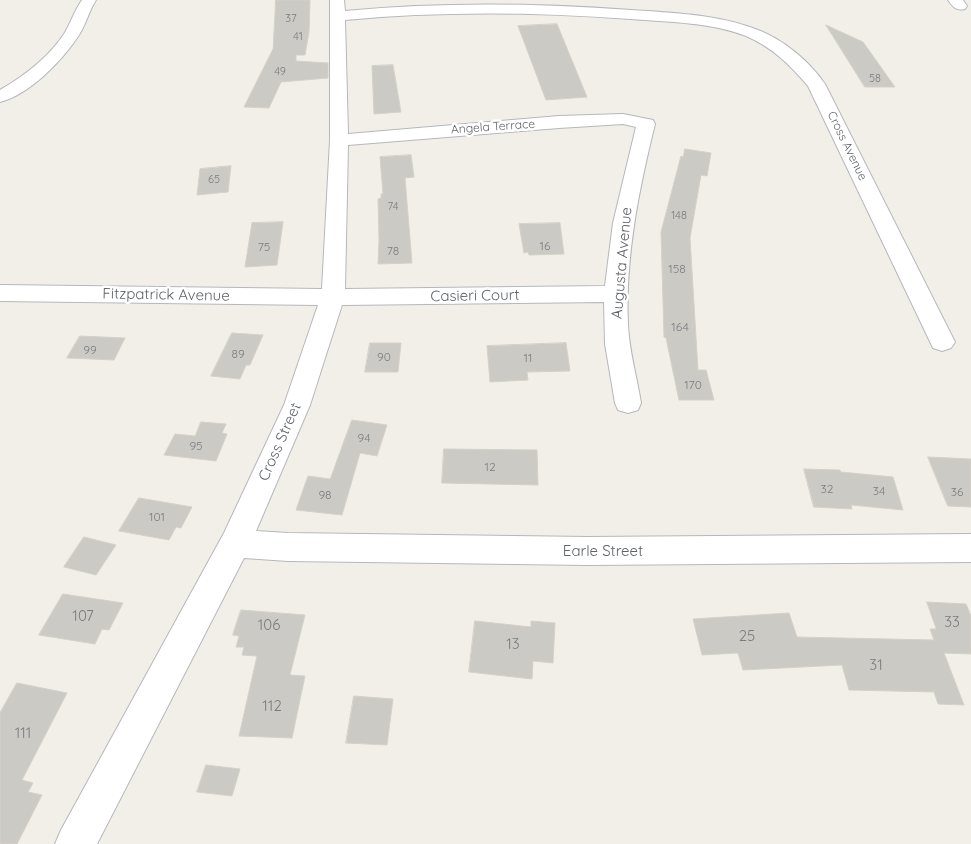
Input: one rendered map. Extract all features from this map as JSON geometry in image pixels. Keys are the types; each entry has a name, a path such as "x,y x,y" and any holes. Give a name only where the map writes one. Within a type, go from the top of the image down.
{"street":[{"path":"0,98 18,88 52,59 70,36 89,0"},
{"name":"Cross Avenue","path":"337,8 451,9 518,7 688,12 764,38 793,56 816,84 942,342"},
{"name":"Cross Street","path":"75,844 235,543 297,404 333,297 339,140 337,8"},
{"name":"Angela Terrace","path":"339,140 559,122 623,119 646,124"},
{"name":"Augusta Avenue","path":"628,403 616,325 619,259 629,184 646,124"},
{"name":"Fitzpatrick Avenue","path":"0,293 333,297"},
{"name":"Casieri Court","path":"333,297 617,294"},
{"name":"Earle Street","path":"235,543 288,547 588,551 971,548"}],"building":[{"path":"276,0 310,0 309,32 305,55 296,55 296,61 328,63 328,78 281,82 269,108 244,107 273,49"},
{"path":"557,24 587,97 546,100 518,26"},
{"path":"826,25 863,42 895,87 865,87"},
{"path":"393,65 401,112 374,114 372,66"},
{"path":"685,149 711,153 707,176 701,175 690,238 698,370 706,370 714,400 679,400 666,338 664,337 661,232 681,156 683,157"},
{"path":"411,155 414,177 405,178 412,263 378,264 378,199 383,194 380,157"},
{"path":"231,166 228,192 197,195 200,169"},
{"path":"283,222 277,265 245,267 252,223"},
{"path":"560,223 564,254 529,255 528,252 524,253 519,224"},
{"path":"232,333 263,335 250,365 246,365 240,379 211,376"},
{"path":"80,336 125,338 114,360 67,358"},
{"path":"370,343 401,343 398,372 365,372"},
{"path":"566,343 570,371 527,372 528,380 490,382 487,346"},
{"path":"352,420 387,425 377,456 360,453 342,515 296,510 308,476 330,479"},
{"path":"201,422 226,424 222,433 227,434 216,461 164,455 175,434 195,436"},
{"path":"444,449 537,450 538,485 442,483"},
{"path":"928,457 971,459 971,507 948,506"},
{"path":"804,469 840,470 841,472 893,477 903,510 851,505 852,509 814,507"},
{"path":"139,498 192,507 181,528 176,527 169,540 119,531"},
{"path":"84,537 116,545 96,575 64,567"},
{"path":"63,594 123,603 109,630 102,629 95,644 39,635"},
{"path":"927,602 966,604 971,616 971,654 944,653 964,705 938,704 934,692 849,690 842,665 743,670 738,653 702,655 693,619 789,613 797,637 934,640 930,629 936,629"},
{"path":"241,610 305,615 290,675 305,676 292,738 239,736 257,656 242,655 244,647 236,647 239,636 233,635"},
{"path":"475,621 531,627 531,621 555,623 553,663 533,661 532,679 469,672"},
{"path":"17,683 67,693 22,780 33,783 28,792 42,795 17,844 0,844 0,713"},
{"path":"354,696 393,699 387,745 346,743"},
{"path":"206,765 240,769 232,796 197,792"}]}
